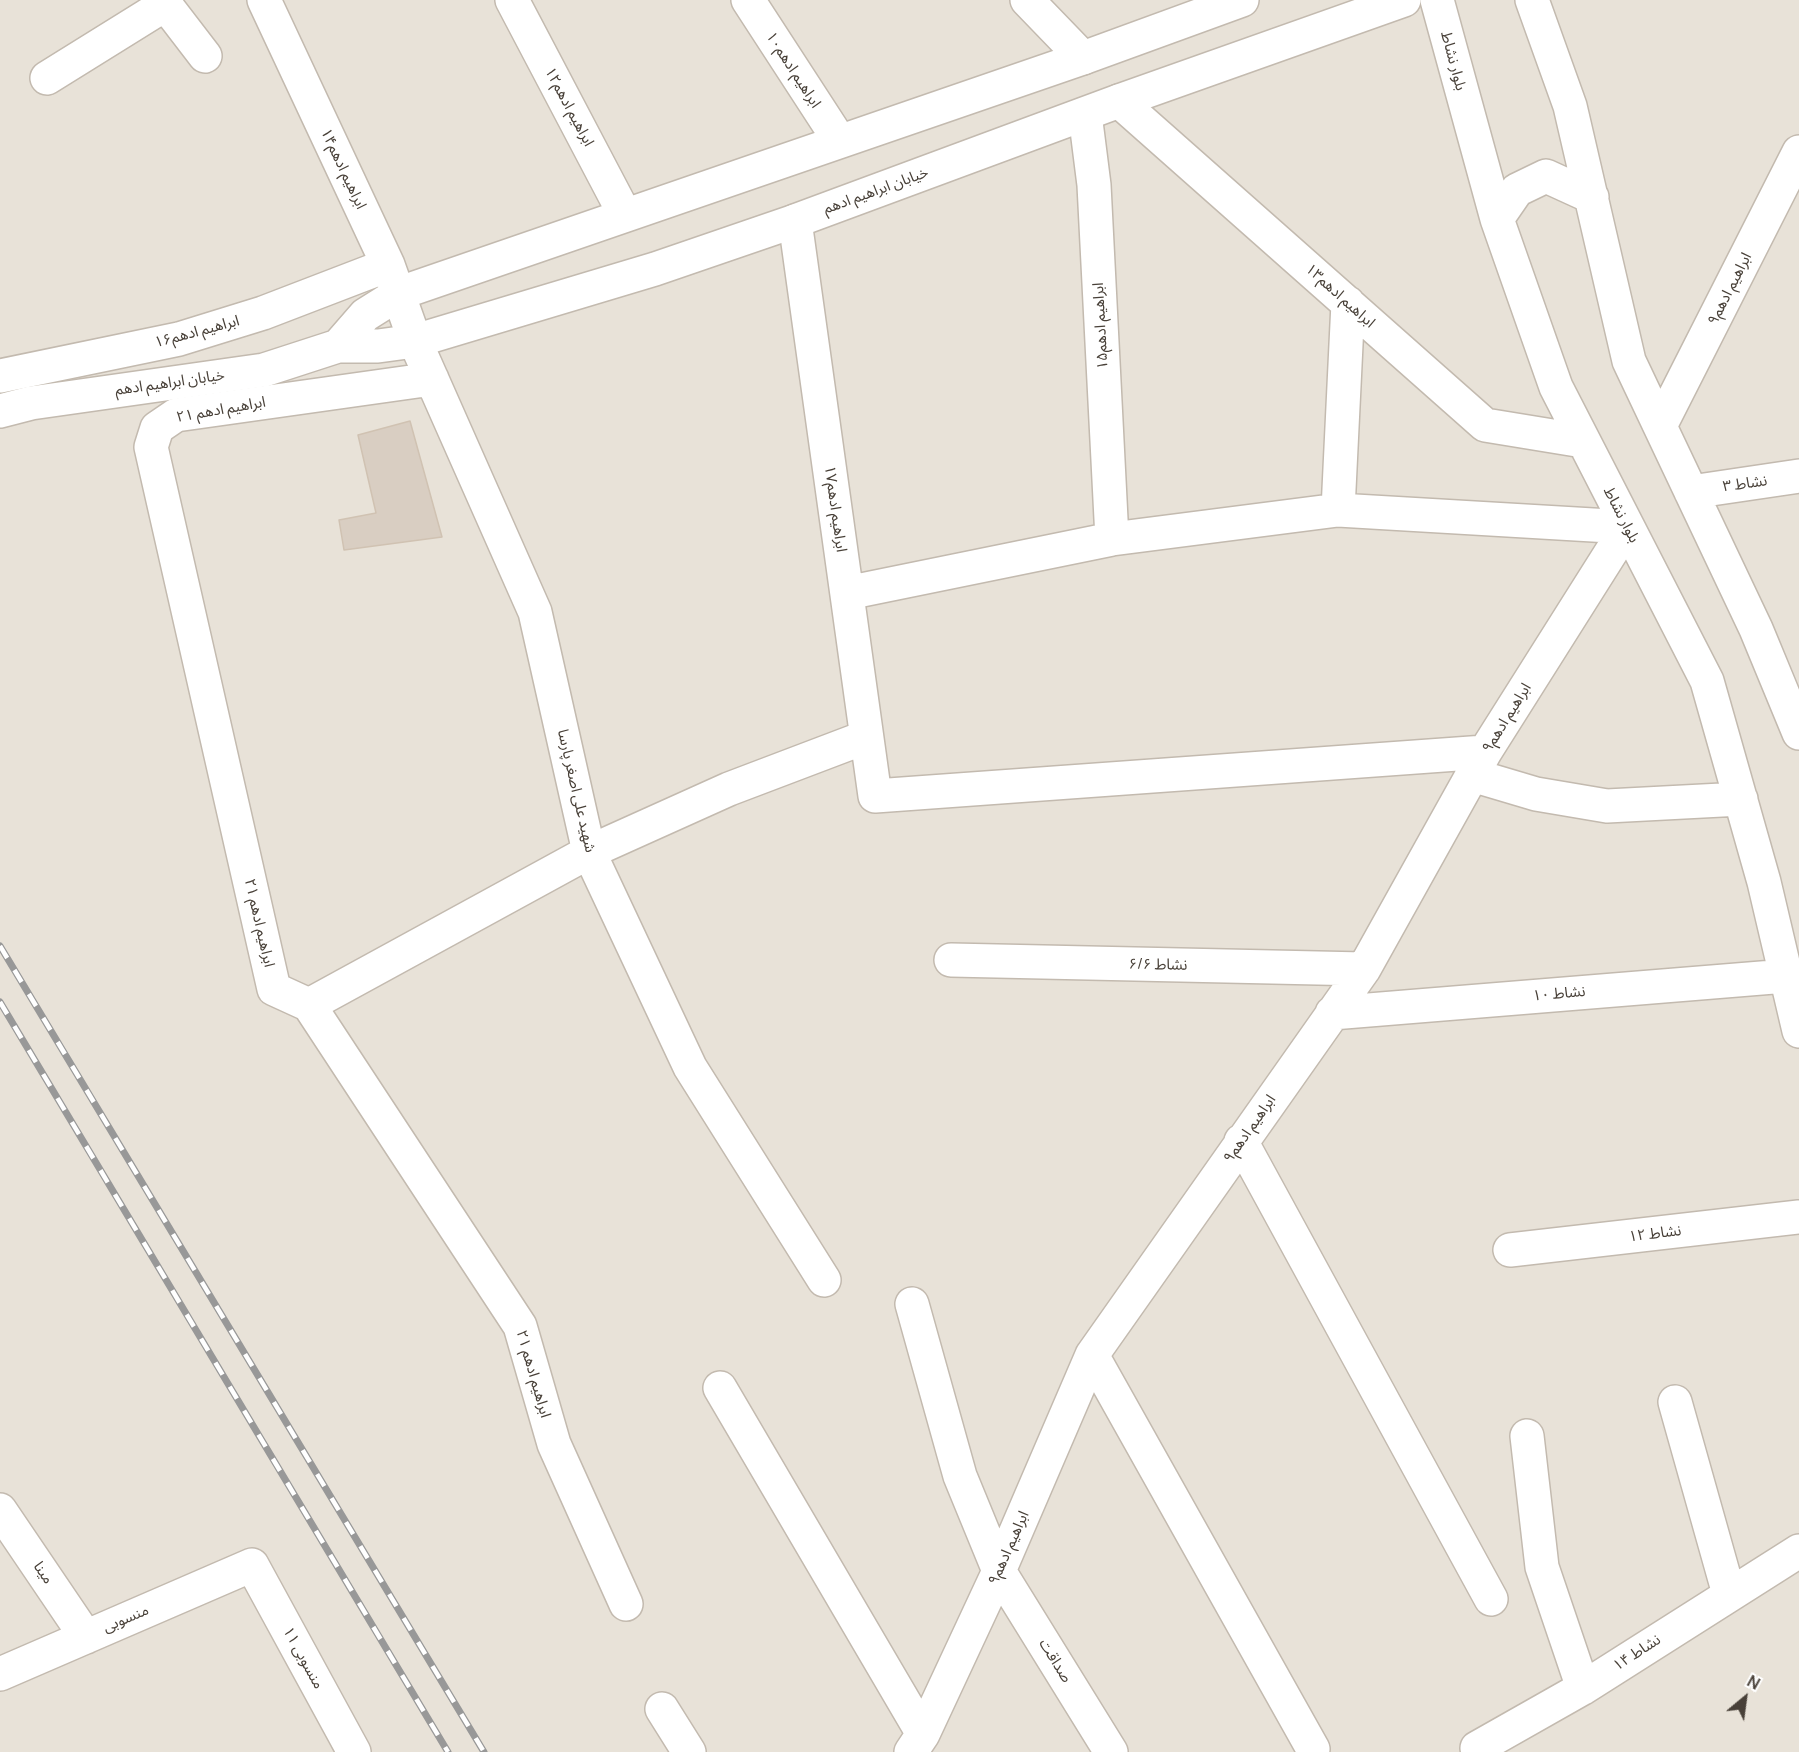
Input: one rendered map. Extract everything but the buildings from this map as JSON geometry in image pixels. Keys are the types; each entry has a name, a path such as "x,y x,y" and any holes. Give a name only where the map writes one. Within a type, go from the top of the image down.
{"street":[{"name":"ابراهیم ادهم۱۴","path":"264,0 394,279 415,342"},
{"name":"ابراهیم ادهم۱۲","path":"512,0 626,215"},
{"name":"ابراهیم ادهم۱۰","path":"748,0 839,140"},
{"path":"1027,0 1083,58"},
{"path":"338,346 394,279 626,215 1083,58 1242,0"},
{"name":"خیابان ابراهیم ادهم","path":"0,411 31,403 264,369 338,346 378,346 415,342 655,269 795,221 1119,101 1404,0"},
{"name":"بلوار نشاط","path":"1437,0 1497,219 1556,387 1707,681 1764,882 1799,1031"},
{"path":"1532,0 1570,106 1629,361 1756,629 1799,733"},
{"path":"47,78 164,2 205,56"},
{"name":"ابراهیم ادهم۱۳","path":"1119,101 1485,425 1583,441"},
{"name":"ابراهیم ادهم۱۵","path":"1085,114 1094,185 1112,538"},
{"name":"ابراهیم ادهم۹","path":"1660,426 1798,158"},
{"path":"1497,219 1517,190 1546,176 1592,197"},
{"name":"ابراهیم ادهم۱۷","path":"795,221 874,796 1478,764"},
{"name":"ابراهیم ادهم۱۶","path":"0,376 178,339 263,313 394,279"},
{"path":"1338,510 1348,303"},
{"name":"شهید علی اصغر پارسا","path":"415,342 535,612 589,852 690,1067 824,1280"},
{"name":"ابراهیم ادهم ۲۱","path":"432,379 176,415 157,428 151,447 274,989 309,1005 520,1326 554,1444 626,1605"},
{"name":"نشاط ۳","path":"1691,492 1799,477"},
{"path":"847,593 1112,538 1338,510 1627,527"},
{"name":"ابراهیم ادهم۹","path":"917,1743 999,1570 1092,1355 1364,969 1478,764 1627,527"},
{"path":"309,1005 589,852 729,789 866,736"},
{"path":"1478,764 1536,794 1607,806 1741,800"},
{"name":"نشاط ۶/۶","path":"951,960 1364,969"},
{"name":"نشاط ۱۰","path":"1332,1013 1786,975"},
{"path":"1241,1141 1491,1599"},
{"name":"نشاط ۱۲","path":"1510,1250 1799,1217"},
{"name":"صداقت","path":"912,1304 960,1476 999,1570 1111,1752"},
{"path":"1092,1355 1313,1749"},
{"path":"720,1388 917,1743"},
{"path":"1675,1402 1729,1594"},
{"path":"1527,1436 1542,1567 1583,1688"},
{"name":"مینا","path":"0,1510 86,1636"},
{"name":"نشاط ۱۴","path":"1481,1752 1478,1748 1583,1688 1799,1551"},
{"name":"منسوبی","path":"0,1674 252,1565"},
{"name":"منسوبی ۱۱","path":"252,1565 354,1752"},
{"path":"662,1709 689,1752"}],"shaded area":[{"path":"0,0 1799,0 1799,1752 0,1752"}],"railway":[{"path":"0,946 484,1752"},
{"path":"0,1002 448,1752"}]}
